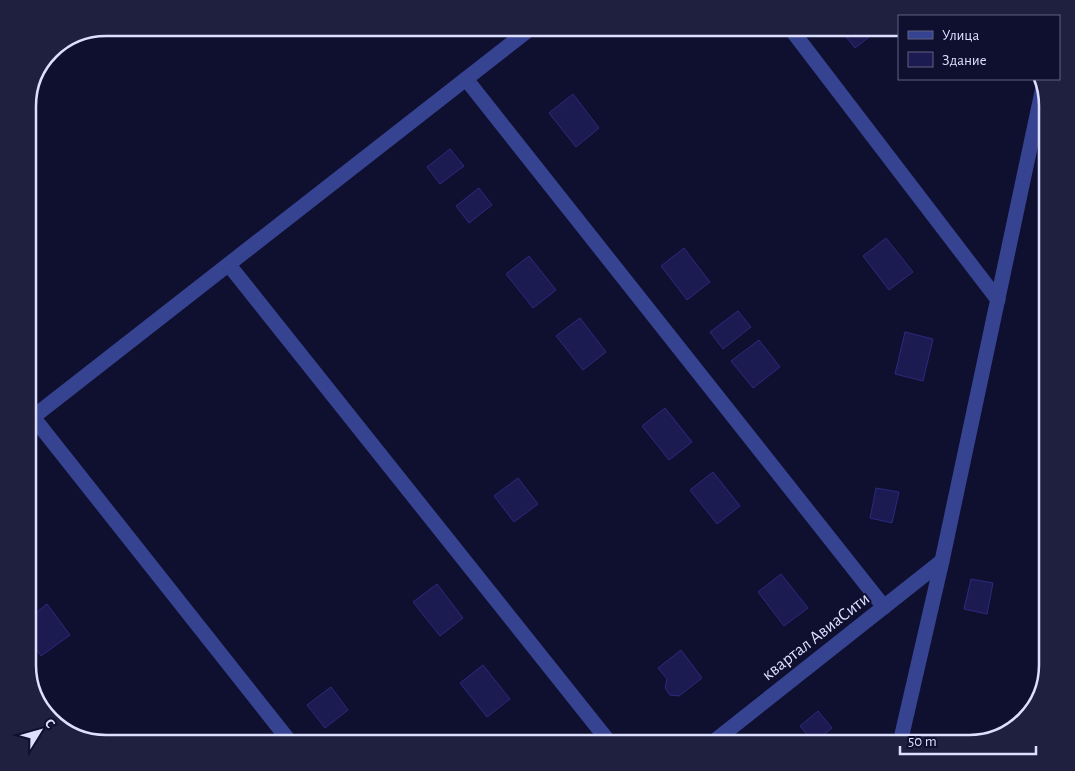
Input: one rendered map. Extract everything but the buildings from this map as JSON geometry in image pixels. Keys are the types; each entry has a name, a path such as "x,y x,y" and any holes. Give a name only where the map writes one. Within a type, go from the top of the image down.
{"street":[{"path":"36,414 521,36"},
{"path":"796,36 998,300"},
{"path":"466,79 884,607"},
{"path":"902,735 942,560 1039,106"},
{"path":"229,265 603,735"},
{"path":"36,426 284,735"},
{"name":"квартал АвиаСити","path":"723,735 942,560"}]}
